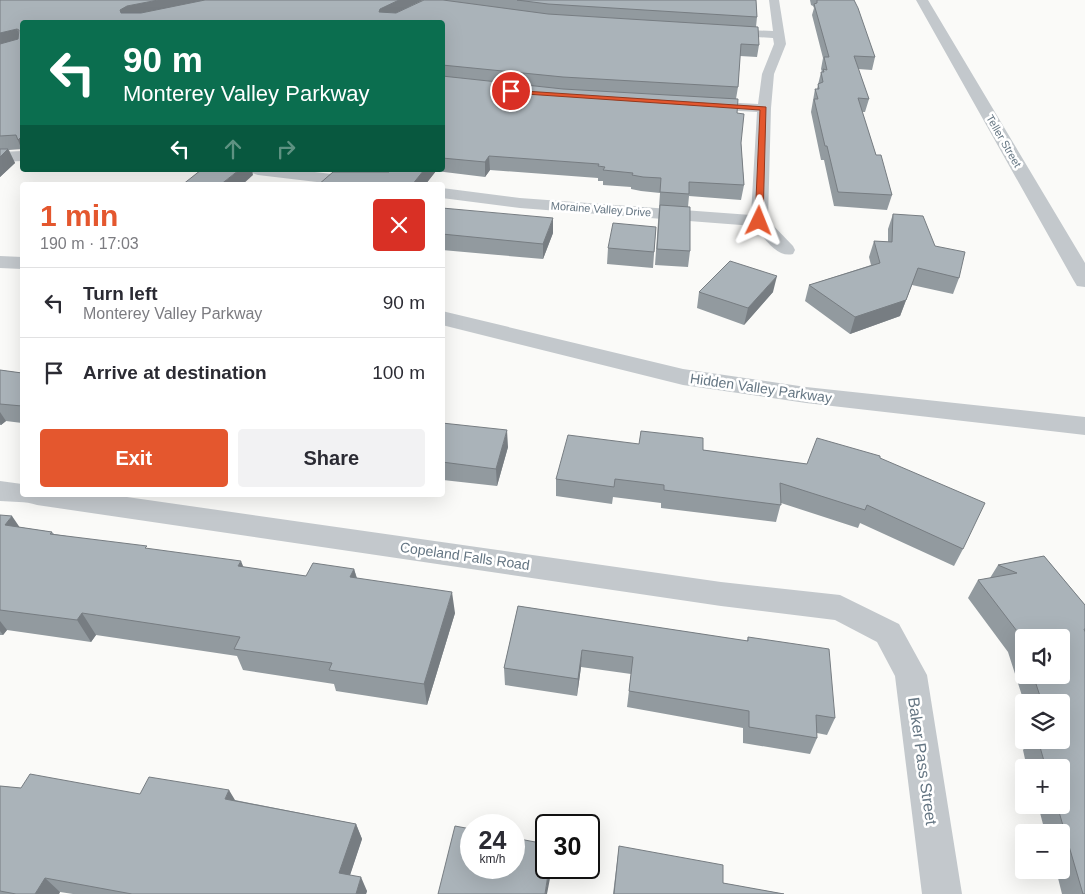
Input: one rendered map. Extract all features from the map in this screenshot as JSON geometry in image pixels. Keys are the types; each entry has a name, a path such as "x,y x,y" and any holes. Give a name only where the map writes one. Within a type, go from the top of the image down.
{"street":[{"path":"774,0 780,44 768,74 764,108 759,221 786,250"},
{"name":"Teller Street","path":"922,0 1085,281"},
{"path":"711,31 780,35"},
{"path":"688,104 764,108"},
{"path":"0,157 20,156"},
{"path":"280,172 359,182"},
{"path":"281,182 291,173"},
{"name":"Moraine Valley Drive","path":"445,193 520,203 759,221"},
{"path":"0,262 20,263"},
{"name":"Hidden Valley Parkway","path":"445,319 683,377 806,395 1085,426"},
{"path":"0,491 20,493"},
{"name":"Copeland Falls Road","path":"54,497 721,594 840,608 888,633"},
{"name":"Baker Pass Street","path":"888,633 911,674 942,894"}],"building":[{"path":"0,0 158,0 127,6 120,10 121,13 141,13 205,0 399,0 380,9 379,12 396,13 424,0 443,0 548,14 758,27 759,45 741,44 738,87 563,77 445,65 445,20 20,20 20,138 18,140 16,135 0,136 0,44 18,39 19,30 0,33"},
{"path":"517,0 756,0 757,17 548,4"},
{"path":"817,0 854,0 858,8 875,57 854,56 869,99 858,98 876,155 881,155 892,195 838,192 814,99 818,99 815,89 819,89 818,84 823,82 821,72 824,72 823,69 827,70 824,57 829,57 814,4 817,3"},
{"path":"445,76 563,89 738,99 737,113 744,114 741,143 744,185 689,182 689,194 660,192 661,178 603,170 605,167 598,166 599,164 489,156 485,162 445,158"},
{"path":"0,149 8,149 0,157"},
{"path":"198,172 236,172 224,182 186,182"},
{"path":"333,172 422,172 414,182 321,182"},
{"path":"660,205 690,207 690,251 657,249"},
{"path":"445,208 553,218 543,244 445,234"},
{"path":"893,214 923,216 935,246 965,252 959,278 918,268 906,300 855,317 809,285 880,263 874,241 892,242"},
{"path":"613,223 656,227 654,252 608,248"},
{"path":"730,261 777,276 748,308 699,292"},
{"path":"0,370 20,373 20,406 0,404"},
{"path":"445,423 507,430 496,469 445,462"},
{"path":"641,431 703,438 703,450 807,464 817,438 880,456 880,458 985,503 963,549 867,505 865,510 780,483 781,505 664,490 664,485 615,479 614,487 556,479 568,435 639,444"},
{"path":"0,515 12,516 5,525 52,532 50,534 147,546 145,548 241,561 238,566 306,576 313,563 354,569 350,577 452,592 424,684 329,670 332,663 234,649 240,637 82,613 77,620 0,610"},
{"path":"1044,556 1085,605 1085,894 1083,894 1070,850 1070,824 1063,824 1060,814 1070,814 1070,759 1043,759 1041,749 1070,749 1070,694 1039,694 1036,684 1070,684 1070,629 1015,629 978,580 1017,573 998,565"},
{"path":"518,606 748,641 748,637 829,649 835,718 816,715 817,738 749,727 749,711 629,691 633,657 582,650 578,679 504,668"},
{"path":"30,774 140,794 149,777 229,790 225,799 356,824 339,873 361,877 356,894 132,894 45,878 35,894 16,894 0,891 0,786 21,788"},
{"path":"455,826 460,827 460,879 525,879 525,840 535,842 535,879 547,879 545,894 438,894"},
{"path":"619,846 723,865 723,883 784,894 614,894"}],"route":[{"path":"511,91 563,96 764,108 759,221"}]}
